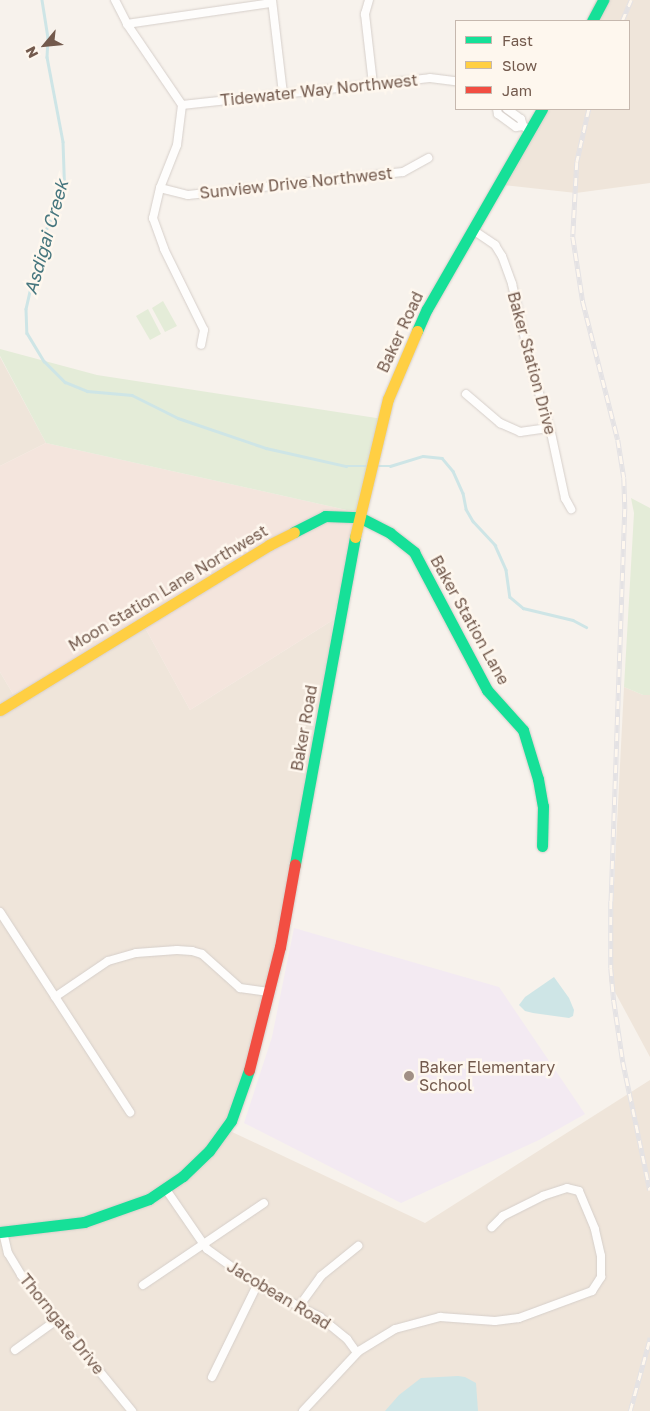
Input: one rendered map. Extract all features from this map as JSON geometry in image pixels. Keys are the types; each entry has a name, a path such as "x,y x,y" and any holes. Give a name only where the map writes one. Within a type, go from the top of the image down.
{"main road":[{"path":"593,20 603,0"},
{"name":"Baker Road","path":"1,1232 84,1222 149,1199 182,1176 209,1151 231,1121 246,1083 286,918 359,517 388,399 416,330 473,230 526,128 541,110"},
{"name":"Moon Station Lane Northwest","path":"0,710 269,545 325,516 336,518 359,517"},
{"name":"Baker Station Lane","path":"359,517 390,533 414,552 488,690 523,730 538,780 543,806 542,846"}],"street":[{"path":"115,0 127,24 182,105 177,146 160,188 153,218 164,249 204,330 201,345"},
{"path":"369,0 365,14 373,84"},
{"path":"127,24 271,1 283,93"},
{"name":"Tidewater Way Northwest","path":"182,105 430,78 455,81"},
{"path":"497,110 498,114 516,127 526,128"},
{"path":"508,110 521,119 526,128"},
{"name":"Sunview Drive Northwest","path":"160,188 188,195 403,172 428,158"},
{"name":"Baker Station Drive","path":"473,230 495,245 502,256 512,284 534,377 550,428 565,498 571,509"},
{"path":"466,394 500,423 520,432 529,433 550,428"},
{"path":"0,912 130,1112"},
{"path":"56,997 108,961 136,953 177,950 202,954 240,988 269,992"},
{"name":"Jacobean Road","path":"165,1188 203,1244 221,1260 257,1285 300,1306 335,1328 347,1339 357,1353"},
{"path":"303,1411 357,1353 396,1329 440,1317 495,1321 519,1318 592,1291 601,1277 601,1256 595,1229 579,1191 567,1188 543,1196 503,1216 492,1227"},
{"path":"143,1285 264,1203"},
{"name":"Thorngate Drive","path":"1,1232 8,1252 21,1275 132,1411"},
{"path":"300,1306 322,1276 358,1246"},
{"path":"212,1377 257,1285"},
{"path":"15,1350 58,1319"}],"shaded area":[{"path":"596,0 650,0 650,183 576,193 495,184 537,110 630,110 630,20 586,20"},
{"path":"0,357 46,443 0,466"},
{"path":"46,443 360,513 333,620 190,710 143,624 13,694 0,672 0,466"},
{"path":"333,620 318,775 253,1077 230,1131 425,1223 650,1080 650,1411 0,1411 0,672 13,694 143,624 190,710"},
{"path":"624,687 643,695 650,695 650,1057 609,981"},
{"name":"Baker Elementary School","path":"294,928 499,987 585,1114 539,1140 401,1203 244,1123 272,1037"},
{"path":"554,977 569,998 574,1010 573,1016 569,1018 533,1013 525,1011 519,1005 525,997"},
{"path":"465,1377 476,1383 478,1411 385,1411 399,1395 421,1378"}],"green space":[{"path":"163,301 177,326 165,332 152,308"},
{"path":"148,309 161,334 150,340 136,316"},
{"path":"0,349 97,375 383,419 360,513 46,443 0,356"},
{"path":"631,498 650,508 650,695 643,695 624,687 634,513"}],"waterway":[{"name":"Asdigai Creek","path":"42,0 48,38 47,57 63,142 64,180 55,216 49,222 38,257 26,309 27,333 44,361 65,382 87,391 132,395 178,418 266,448 346,466 367,466"},
{"name":"Asdigai Creek","path":"376,466 390,466 423,456 442,458 453,471 463,493 466,509 473,521 495,545 506,570 510,597 523,608 573,620 586,627"}],"railway":[{"path":"622,20 631,0"},
{"path":"589,110 577,162 573,237 583,302 618,440 624,478 625,509 611,901 611,968 623,1062 650,1190"},
{"path":"630,1411 650,1338"}],"traffic: fast":[{"path":"593,20 603,0"},
{"path":"417,331 427,309 541,110"},
{"path":"294,532 325,516 359,517 390,533 414,552 487,690 523,730 538,779 543,806 542,846"},
{"path":"295,864 355,537"},
{"path":"0,1232 84,1222 149,1199 183,1176 209,1151 231,1121 249,1070"}],"traffic: slow":[{"path":"355,537 388,399 417,331"},
{"path":"0,710 269,545 294,532"}],"traffic: jam":[{"path":"249,1070 280,947 295,864"}],"place":[{"name":"Baker Elementary School","path":"409,1076"}]}
